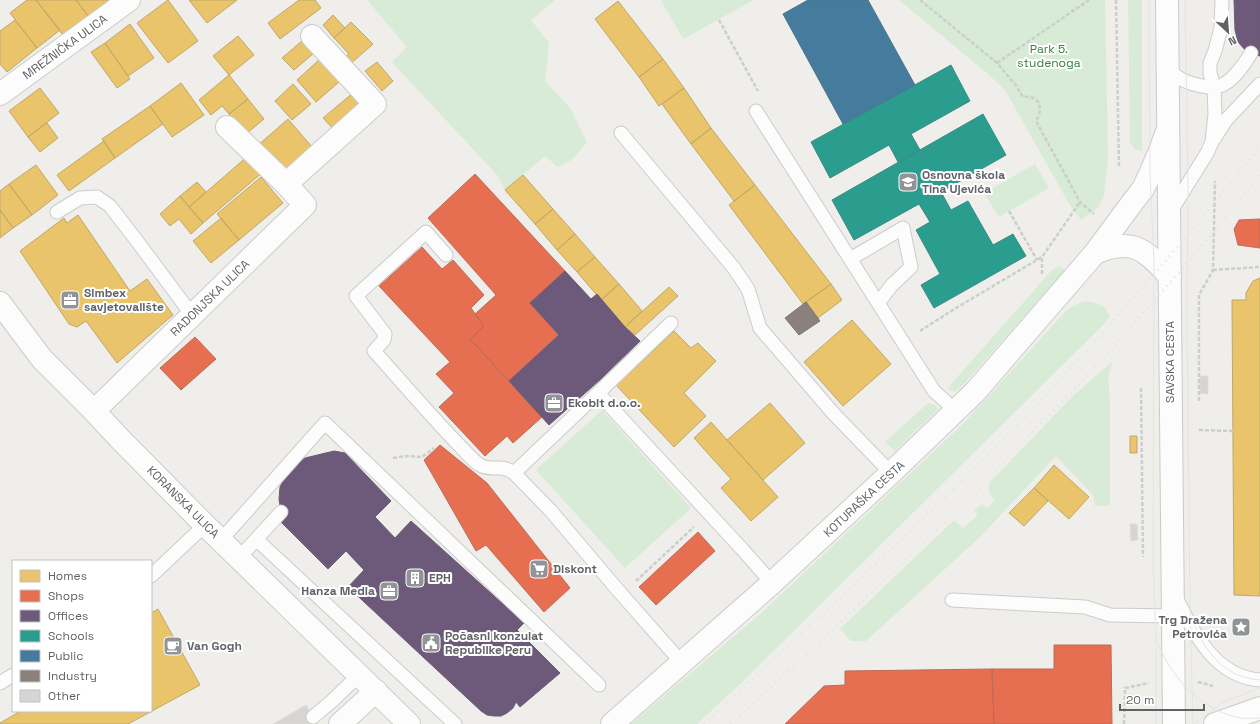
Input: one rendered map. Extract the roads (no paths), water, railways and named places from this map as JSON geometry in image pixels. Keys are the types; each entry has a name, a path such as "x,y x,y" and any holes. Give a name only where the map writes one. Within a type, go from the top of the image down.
{"street":[{"name":"MREŽNIČKA ULICA","path":"0,94 129,0"},
{"name":"SAVSKA CESTA","path":"1167,0 1174,724"},
{"path":"286,184 375,104 312,36"},
{"name":"RADONJSKA ULICA","path":"94,411 305,205 286,184 227,126"},
{"name":"KOTURAŠKA CESTA","path":"612,724 772,583 956,412 975,392 1095,253 1142,189 1159,153 1168,128"},
{"path":"1095,253 1116,246 1129,246 1154,260 1170,277"},
{"name":"KORANSKA ULICA","path":"0,304 42,359 205,525 409,724"},
{"path":"340,724 376,692"},
{"path":"1215,724 1260,708"}],"lane":[{"path":"1212,142 1215,114 1214,88 1210,73 1210,63 1215,51 1220,28 1222,0"},
{"path":"1168,68 1173,75 1187,83 1214,88 1234,77 1247,61 1251,53"},
{"path":"1169,215 1202,163 1212,142 1226,120 1260,84"},
{"path":"756,111 934,391 956,412"},
{"path":"622,133 733,267 748,289 760,328 833,413 891,473"},
{"path":"57,212 80,198 97,197 110,206 192,315"},
{"path":"850,259 903,228 911,267 892,285 878,303"},
{"path":"446,255 426,232 356,296 385,334 384,340 374,351 479,465 490,468 502,467 514,473 551,511 682,663"},
{"path":"514,473 671,323"},
{"path":"598,393 742,548 772,583"},
{"path":"221,540 325,423 599,685"},
{"path":"239,558 281,512"},
{"path":"152,575 205,525"},
{"path":"256,539 455,724"},
{"path":"1172,588 1184,614 1213,657 1232,672 1260,680"},
{"path":"952,600 1085,607 1110,615 1172,616"},
{"path":"312,717 332,701 359,675"},
{"path":"0,684 12,676"}],"tram line":[{"path":"1149,0 1150,174 1154,260 1153,562 1156,638 1156,724"},
{"path":"1185,0 1188,184 1187,320 1190,605 1193,724"},
{"path":"1193,620 1203,642 1217,661 1236,674 1247,678 1260,680"},
{"path":"1157,642 1163,655 1180,680 1201,700 1213,708 1227,714 1243,718 1260,718"},
{"path":"1194,724 1222,703 1260,688"}],"railway":[{"path":"704,724 957,486 1017,425 1106,329 1210,209 1260,147"},
{"path":"731,724 821,641 971,498 1109,352 1208,239 1260,175"}],"place":[{"name":"Osnovna škola Tina Ujevića","path":"908,182"},
{"name":"Simbex savjetovalište","path":"70,300"},
{"name":"Ekobit d.o.o.","path":"554,403"},
{"name":"Diskont","path":"539,569"},
{"name":"EPH","path":"415,578"},
{"name":"Hanza Media","path":"389,591"},
{"name":"Trg Dražena Petrovića","path":"1241,627"},
{"name":"Počasni konzulat Republike Peru","path":"431,643"},
{"name":"Van Gogh","path":"173,646"}],"park label":[{"name":"Park 5. studenoga","path":"1049,56"}]}
